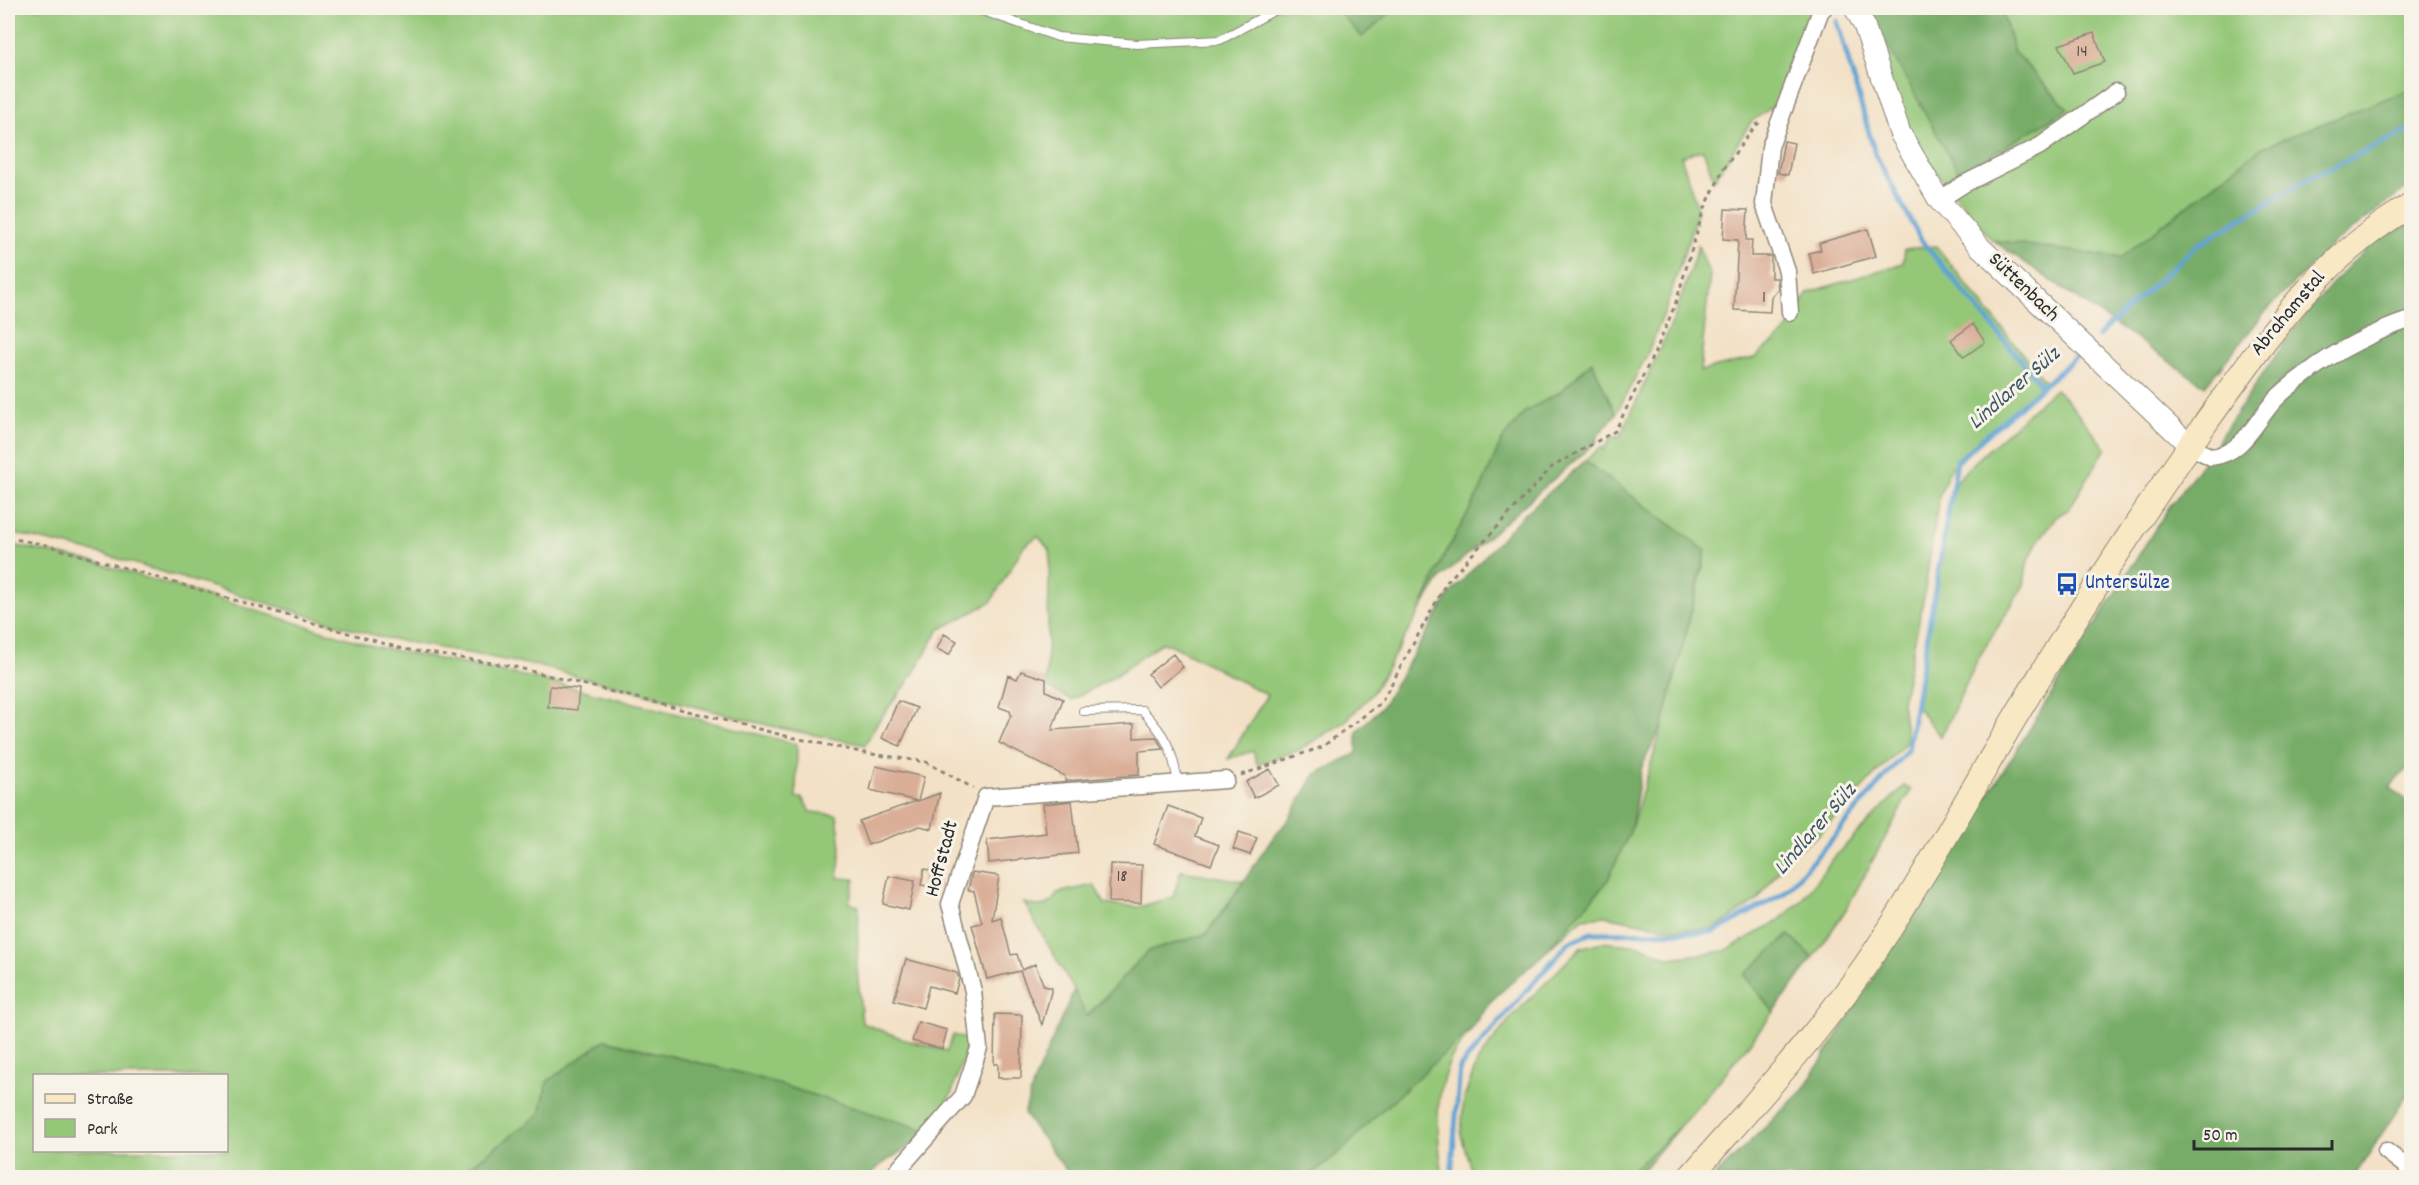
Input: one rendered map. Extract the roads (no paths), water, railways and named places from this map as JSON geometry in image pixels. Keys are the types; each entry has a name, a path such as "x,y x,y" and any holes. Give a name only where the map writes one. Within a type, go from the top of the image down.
{"main road":[{"name":"Abrahamstal","path":"1689,1178 1818,1029 1888,933 2055,652 2190,446 2299,297 2358,241 2412,205"}],"street":[{"path":"1790,312 1787,271 1764,204 1770,147 1821,10 1824,8"},
{"name":"Süttenbach","path":"1855,8 1864,25 1900,133 1914,161 1939,200 1989,255 2190,446"},
{"path":"1939,200 1964,184 2040,146 2116,92"},
{"path":"2190,446 2211,456 2232,450 2247,437 2275,400 2308,372 2349,348 2412,319"},
{"path":"1178,784 1226,780"},
{"name":"Hoffstadt","path":"891,1178 963,1096 980,1048 973,991 950,904 986,797 1178,784"},
{"path":"2386,1151 2412,1171"}],"lane":[{"path":"974,8 1058,37 1137,44 1220,40 1279,8"},
{"path":"1083,711 1142,710 1162,730 1174,757 1178,784"}],"waterway":[{"path":"1837,21 1875,154 1921,240 2042,386"},
{"name":"Lindlarer Sülz","path":"2098,336 2196,246 2307,179 2412,129"},
{"name":"Lindlarer Sülz","path":"1451,1178 1460,1067 1568,943 1591,933 1714,932 1783,894 1908,749 1957,461 2077,356"}],"place":[{"name":"Untersülze","path":"2067,584"}]}
